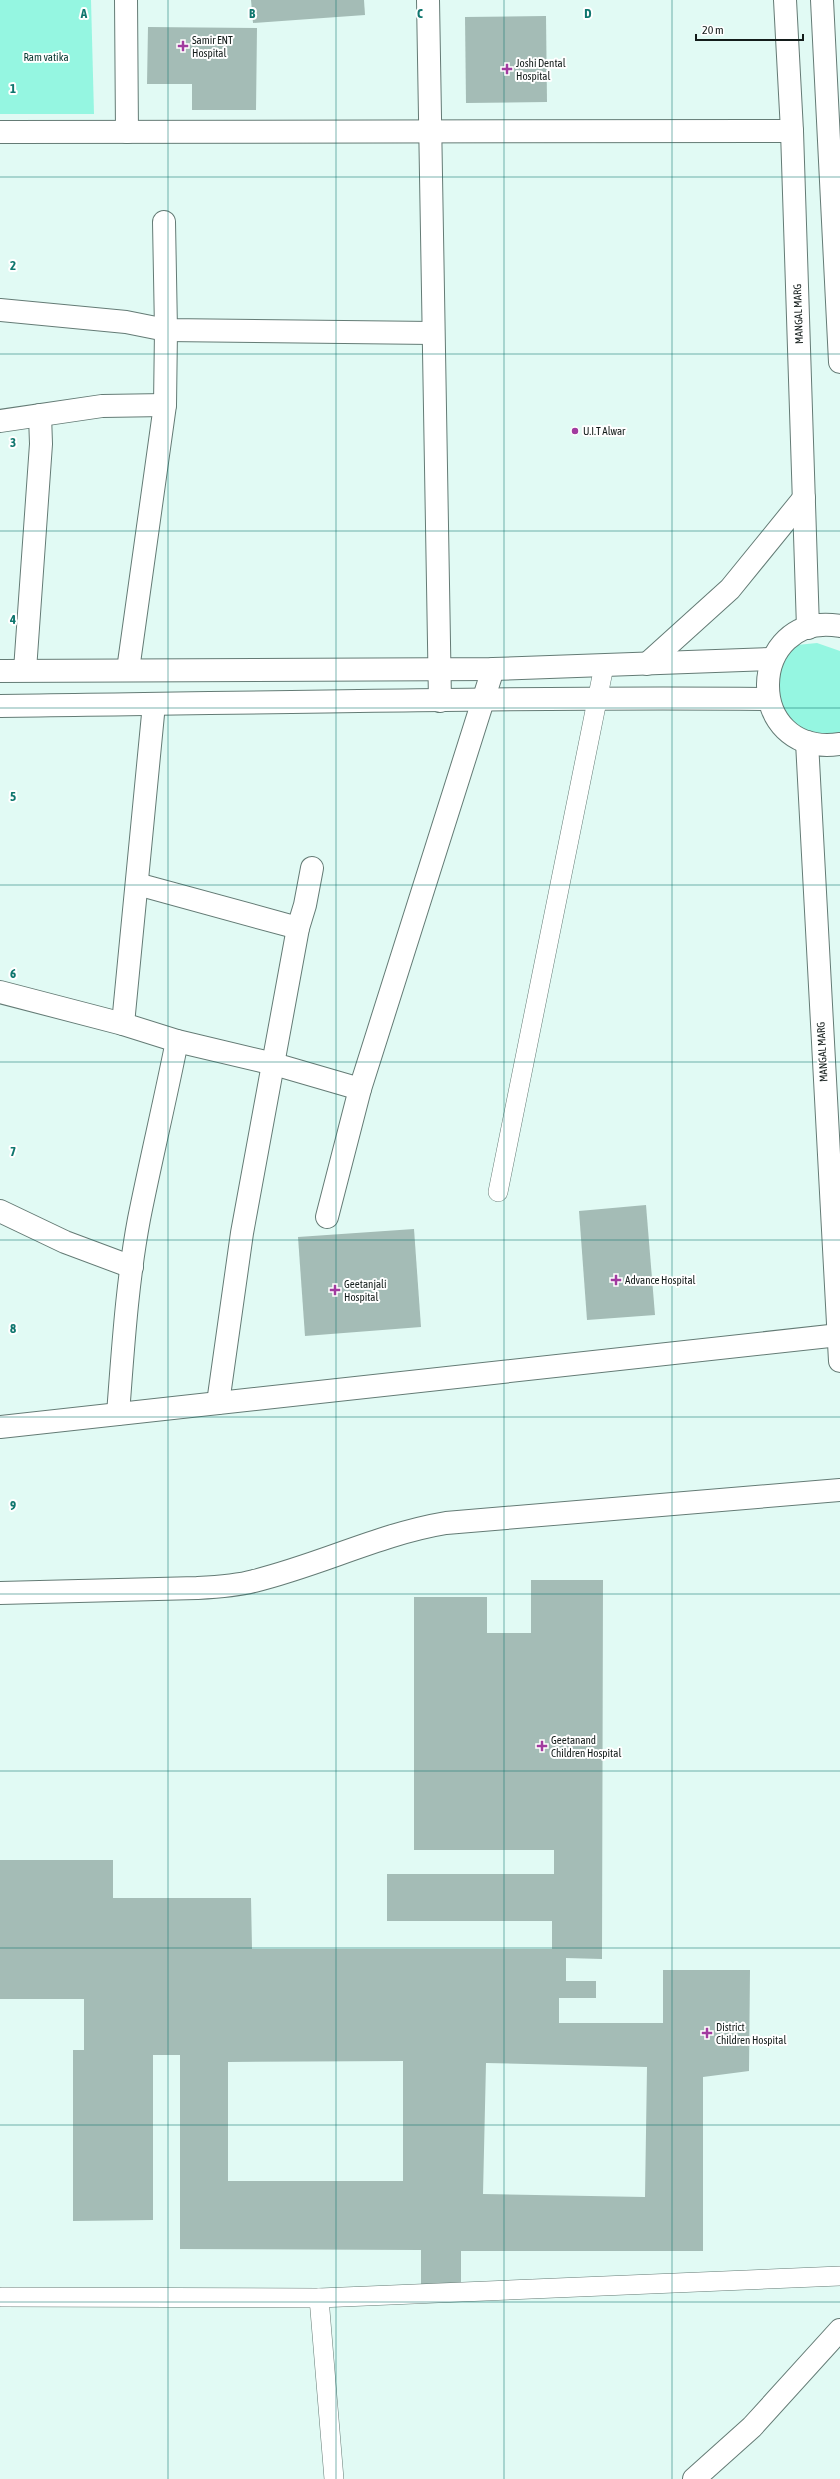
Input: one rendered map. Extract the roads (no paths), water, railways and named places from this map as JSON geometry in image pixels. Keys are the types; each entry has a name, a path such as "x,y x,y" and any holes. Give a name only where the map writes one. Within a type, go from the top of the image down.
{"street":[{"path":"126,0 127,132"},
{"path":"428,0 432,133 433,333 440,701"},
{"name":"MANGAL MARG","path":"785,0 792,130 808,628"},
{"path":"822,0 840,362"},
{"path":"0,132 432,133 792,130"},
{"path":"128,670 165,405 166,330 164,222"},
{"path":"0,310 126,322 166,330 433,333"},
{"path":"0,420 102,406 165,405"},
{"path":"25,670 41,444 40,415"},
{"path":"648,664 730,589 804,498"},
{"path":"840,626 827,624 808,628 793,635 781,646 772,659 767,679 768,699 776,717 789,733 806,742 826,746 840,744"},
{"path":"0,671 439,668 493,669 772,659"},
{"path":"327,1217 360,1089 493,669"},
{"path":"0,706 484,701 598,698 768,699"},
{"path":"123,1024 154,704"},
{"name":"MANGAL MARG","path":"806,742 833,1112 840,1361"},
{"path":"218,1403 242,1233 298,928 305,905 312,868"},
{"path":"137,884 298,928"},
{"path":"0,992 123,1024 177,1041 274,1064 360,1089"},
{"path":"118,1414 126,1304 139,1219 177,1041"},
{"path":"0,1211 65,1242 132,1267"},
{"path":"0,1427 839,1335"},
{"path":"0,1592 197,1588 224,1586 254,1582 413,1529 840,1490"},
{"path":"694,2479 752,2427 840,2330"}],"lane":[{"path":"498,1192 604,666"},
{"path":"2,2297 319,2298 840,2276"},
{"path":"319,2298 334,2479"}],"place":[{"name":"Samir ENT Hospital","path":"183,46"},
{"name":"Joshi Dental Hospital","path":"507,69"},
{"name":"U.I.T Alwar","path":"575,431"},
{"name":"Advance Hospital","path":"616,1280"},
{"name":"Geetanjali Hospital","path":"335,1290"},
{"name":"Geetanand Children Hospital","path":"542,1746"},
{"name":"District Children Hospital","path":"707,2033"}],"park label":[{"name":"Ram vatika","path":"46,57"}]}
